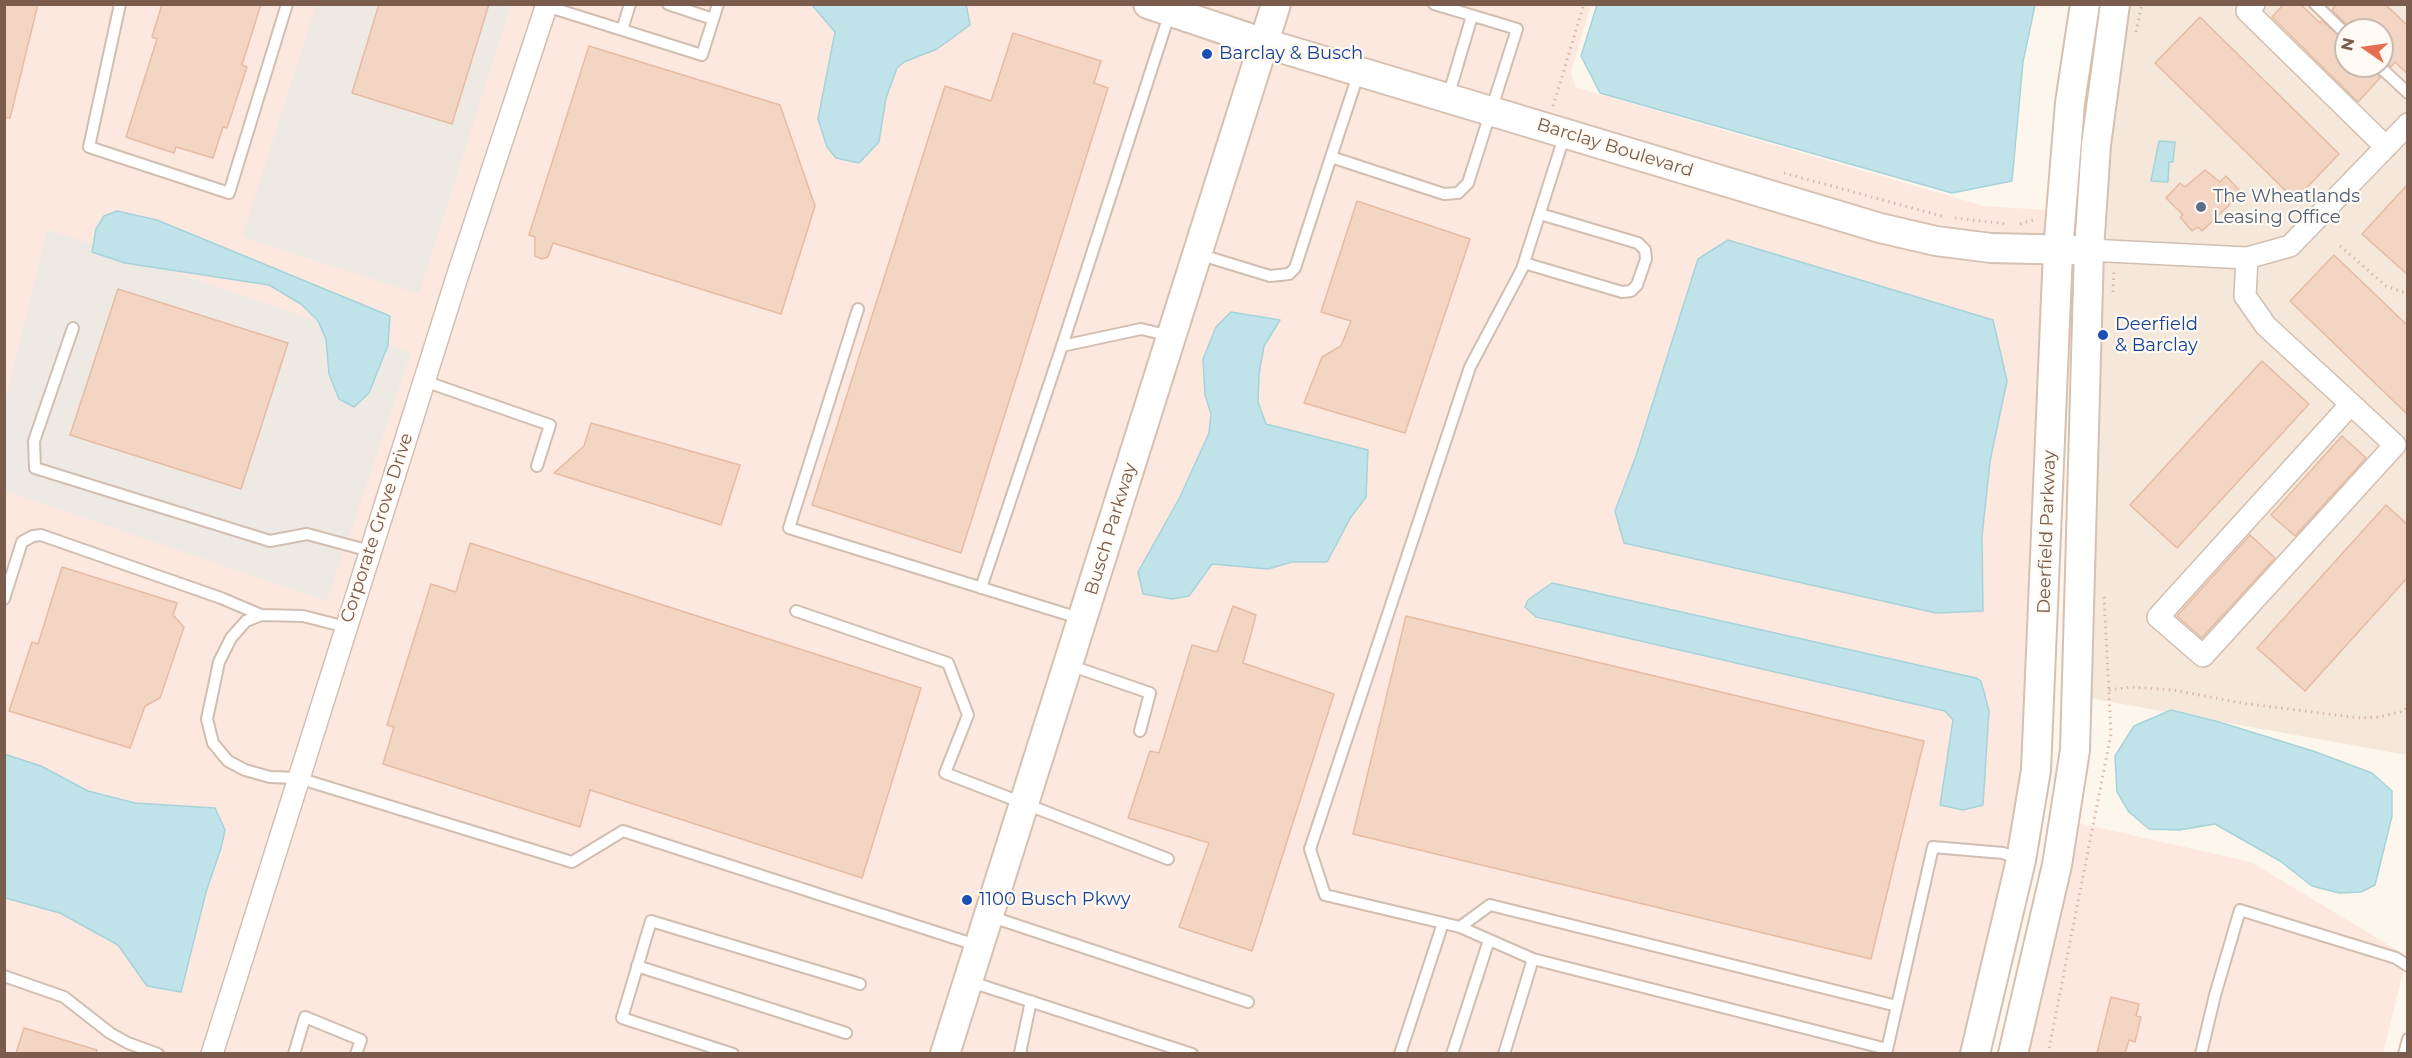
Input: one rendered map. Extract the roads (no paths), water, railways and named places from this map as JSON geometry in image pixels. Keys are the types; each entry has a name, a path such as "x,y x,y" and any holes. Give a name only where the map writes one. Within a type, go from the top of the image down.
{"main road":[{"name":"Busch Parkway","path":"945,1053 1276,4"},
{"name":"Deerfield Parkway","path":"1975,1053 2021,860 2036,770 2058,251 2070,103 2085,4"},
{"name":"Deerfield Parkway","path":"2013,1053 2057,865 2075,750 2079,674 2089,250 2096,145 2115,4"},
{"name":"Barclay Boulevard","path":"1164,7 1264,43 1491,111 1556,119 1891,230 1936,241 1991,248 2089,250"}],"street":[{"path":"2254,4 2247,11 2386,147"},
{"name":"Corporate Grove Drive","path":"212,1053 424,381 547,5"},
{"path":"2089,250 2247,258 2290,246 2408,124"},
{"path":"2247,258 2245,296 2266,326 2396,445 2203,656 2158,617 2351,405"}],"lane":[{"path":"120,4 89,147 229,193 287,4"},
{"path":"622,30 630,4"},
{"path":"668,4 713,19"},
{"path":"547,5 702,55 718,4"},
{"path":"1331,157 1444,194 1458,193 1468,183 1517,29 1434,4"},
{"path":"2315,4 2334,22"},
{"path":"981,588 1062,346 1164,7"},
{"path":"1448,98 1472,16"},
{"path":"1198,254 1270,276 1289,274 1295,268 1359,71"},
{"path":"2392,78 2408,93"},
{"path":"1556,119 1540,214 1524,263 1470,367 1310,849 1325,895 1460,927 1533,959 1887,1051 1933,847 2003,853 2021,860"},
{"path":"1524,263 1622,292 1632,291 1637,285 1646,259 1645,250 1638,243 1540,214"},
{"path":"858,309 789,528 1083,619"},
{"path":"73,328 34,441 35,468 270,541 308,534 370,551"},
{"path":"1062,346 1142,329 1172,336"},
{"path":"424,381 550,425 537,466"},
{"path":"4,599 22,542 33,536 41,535 221,598 261,615 303,616 346,627"},
{"path":"796,611 948,663 968,715 945,773 1168,859"},
{"path":"261,615 246,621 231,638 219,662 207,719 213,743 228,761 245,770 270,777 298,778 572,862 623,831 979,946"},
{"path":"1068,665 1150,693 1140,731"},
{"path":"1460,927 1490,906 1897,1006"},
{"path":"2201,1053 2240,910 2396,958 2408,966"},
{"path":"989,915 1248,1002"},
{"path":"733,1053 622,1018 651,921 860,984"},
{"path":"1400,1053 1443,923"},
{"path":"1452,1053 1489,940"},
{"path":"1504,1053 1533,959"},
{"path":"637,966 846,1033"},
{"path":"4,976 64,997 128,1043 158,1053"},
{"path":"968,981 1192,1053"},
{"path":"1022,1053 1020,1053 1031,1001"},
{"path":"294,1053 305,1017 361,1040 356,1053"},
{"path":"2404,1053 2408,1040"}],"water":[{"path":"966,4 970,25 937,49 904,62 897,68 886,98 879,142 859,163 836,158 827,147 818,119 835,32 812,5"},
{"path":"1597,5 2035,5 2023,62 2012,181 1952,193 1600,93 1581,56"},
{"path":"2159,141 2175,142 2173,162 2169,162 2168,182 2151,181"},
{"path":"117,211 157,220 390,316 388,345 369,393 354,407 339,399 329,374 326,339 318,321 301,304 269,285 125,263 92,252 96,229 104,216"},
{"path":"1728,240 1993,320 2007,381 1990,461 1982,536 1983,611 1936,613 1624,543 1615,511 1636,456 1698,259"},
{"path":"1231,312 1280,320 1264,346 1259,374 1258,402 1266,424 1368,450 1366,497 1351,517 1327,562 1292,562 1268,569 1212,564 1189,596 1172,599 1143,594 1138,572 1180,497 1209,433 1211,414 1205,395 1203,359 1216,327"},
{"path":"1552,583 1976,678 1981,681 1989,711 1983,805 1963,810 1940,805 1953,720 1945,711 1536,617 1525,607 1528,600"},
{"path":"2171,710 2313,751 2372,773 2392,791 2392,816 2375,885 2361,892 2339,893 2312,886 2280,861 2215,824 2179,830 2149,829 2129,812 2117,792 2115,756 2134,726"},
{"path":"4,754 41,766 88,791 135,803 215,808 225,830 206,892 181,992 147,986 118,945 60,913 5,898"}],"place":[{"name":"Barclay & Busch","path":"1207,54"},
{"name":"The Wheatlands Leasing Office","path":"2201,207"},
{"name":"Deerfield & Barclay","path":"2103,335"},
{"name":"1100 Busch Pkwy","path":"967,900"}]}
